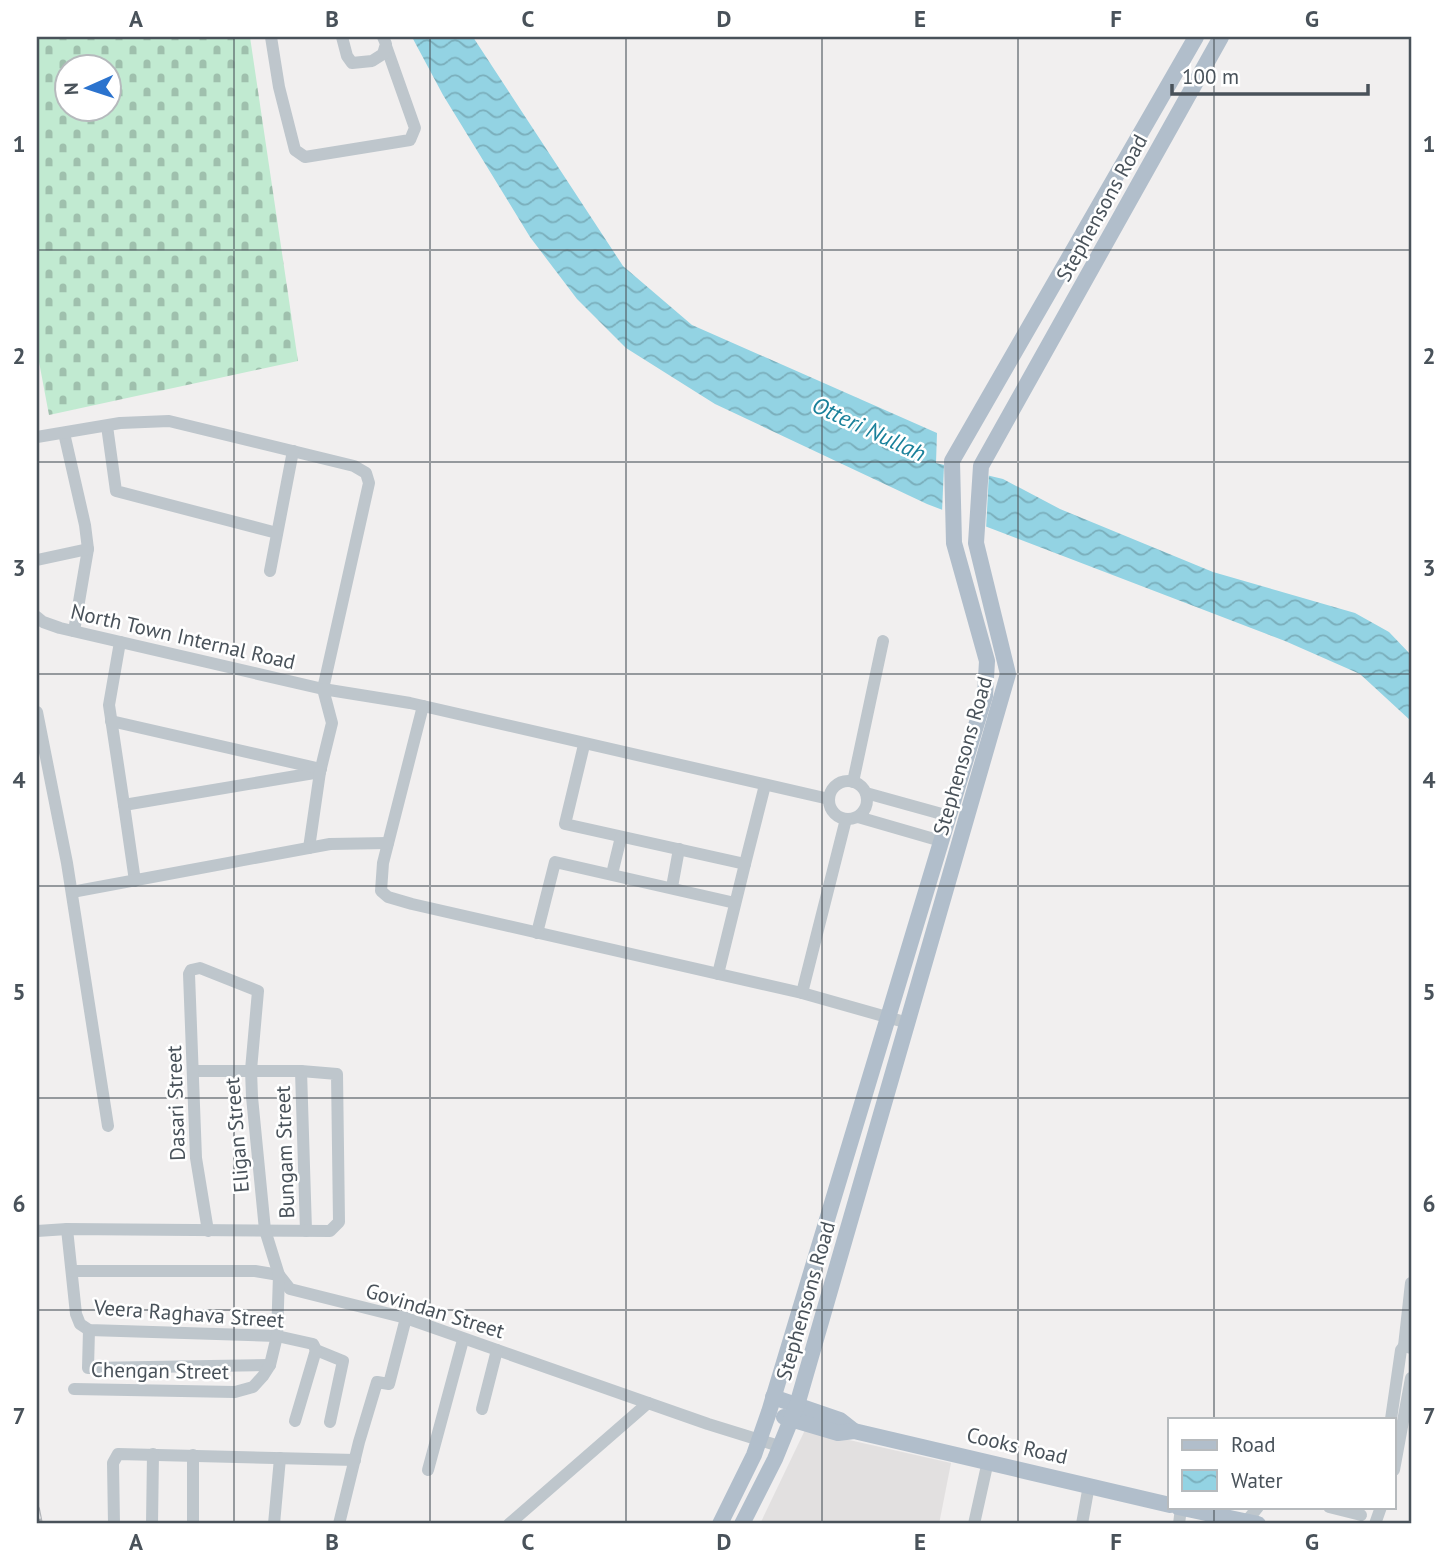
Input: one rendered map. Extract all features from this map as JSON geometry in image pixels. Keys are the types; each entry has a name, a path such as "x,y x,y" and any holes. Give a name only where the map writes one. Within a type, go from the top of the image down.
{"main road":[{"name":"Stephensons Road","path":"720,1524 760,1439 985,696 987,661 954,543 952,461 1196,37"},
{"name":"Stephensons Road","path":"743,1524 795,1412 1008,674 976,543 981,466 1221,37"},
{"name":"Cooks Road","path":"771,1404 795,1412 838,1433 854,1431 1168,1505"},
{"path":"1184,1508 1252,1523"}],"street":[{"path":"271,37 279,87 295,150 304,156 410,139 415,128 384,42"},
{"path":"342,37 347,56 352,63 372,61 383,54 384,42"},
{"path":"37,438 140,421 169,421 354,466 366,473 369,478 323,689 332,723 321,771 309,848"},
{"path":"107,426 116,491 277,533"},
{"path":"64,433 88,549 74,631"},
{"path":"270,571 293,452"},
{"path":"37,560 88,549"},
{"name":"North Town Internal Road","path":"37,617 47,625 323,689 423,706 829,799"},
{"path":"853,782 883,640"},
{"path":"120,642 109,705 135,881"},
{"path":"423,706 388,843 381,891 388,897 802,993 908,1023"},
{"path":"37,712 72,892 108,1126"},
{"path":"111,721 321,771"},
{"path":"584,745 565,824 745,864"},
{"path":"124,805 321,771"},
{"path":"941,841 834,812 829,799 837,785 853,782 866,793 949,816"},
{"path":"718,974 765,785"},
{"path":"802,993 852,818 864,811 866,793"},
{"path":"612,874 621,837"},
{"path":"72,892 309,848 356,842 388,843"},
{"path":"672,887 679,849"},
{"path":"537,933 555,862 735,903"},
{"name":"Dasari Street","path":"208,1231 196,1158 189,974 191,970 200,968 258,991"},
{"name":"Eligan Street","path":"258,991 251,1070 265,1230 279,1275"},
{"path":"37,1231 330,1231 339,1222 337,1074 302,1071 194,1071"},
{"name":"Bungam Street","path":"302,1071 306,1231"},
{"path":"67,1229 73,1271"},
{"name":"Govindan Street","path":"73,1271 255,1271 279,1275 290,1289 406,1318 463,1340 779,1446"},
{"name":"Veera Raghava Street","path":"73,1271 76,1314 80,1324 89,1329 277,1336 313,1345 316,1350 343,1361 330,1422"},
{"name":"Chengan Street","path":"74,1389 235,1392 253,1387 270,1364 277,1336 279,1275"},
{"path":"1391,1418 1401,1350 1408,1347 1411,1283"},
{"path":"339,1524 377,1382 389,1384 406,1318"},
{"path":"89,1329 88,1368 270,1364"},
{"path":"428,1470 463,1340"},
{"path":"295,1421 316,1350"},
{"path":"482,1409 497,1350"},
{"path":"1396,1459 1411,1378"},
{"path":"509,1524 648,1403"},
{"path":"114,1524 114,1458 118,1454 355,1460"},
{"path":"152,1524 153,1454"},
{"path":"192,1524 193,1455"},
{"path":"274,1524 280,1458"},
{"path":"974,1524 988,1461"},
{"path":"1082,1524 1089,1485"},
{"path":"1333,1508 1361,1515"}],"shaded area":[{"path":"805,1430 951,1463 939,1524 760,1524"}],"green space":[{"path":"37,37 250,37 298,361 49,415 37,351"}],"water":[{"name":"Otteri Nullah","path":"412,37 473,37 623,266 692,325 937,433 936,463 1003,479 1060,509 1213,572 1355,613 1389,632 1411,655 1411,721 1360,674 1285,641 927,504 715,404 626,348 577,299 530,237 443,95"}],"pier":[{"path":"944,465 989,472 986,530 942,513"}],"railway":[{"path":"37,1509 40,1524"}]}
